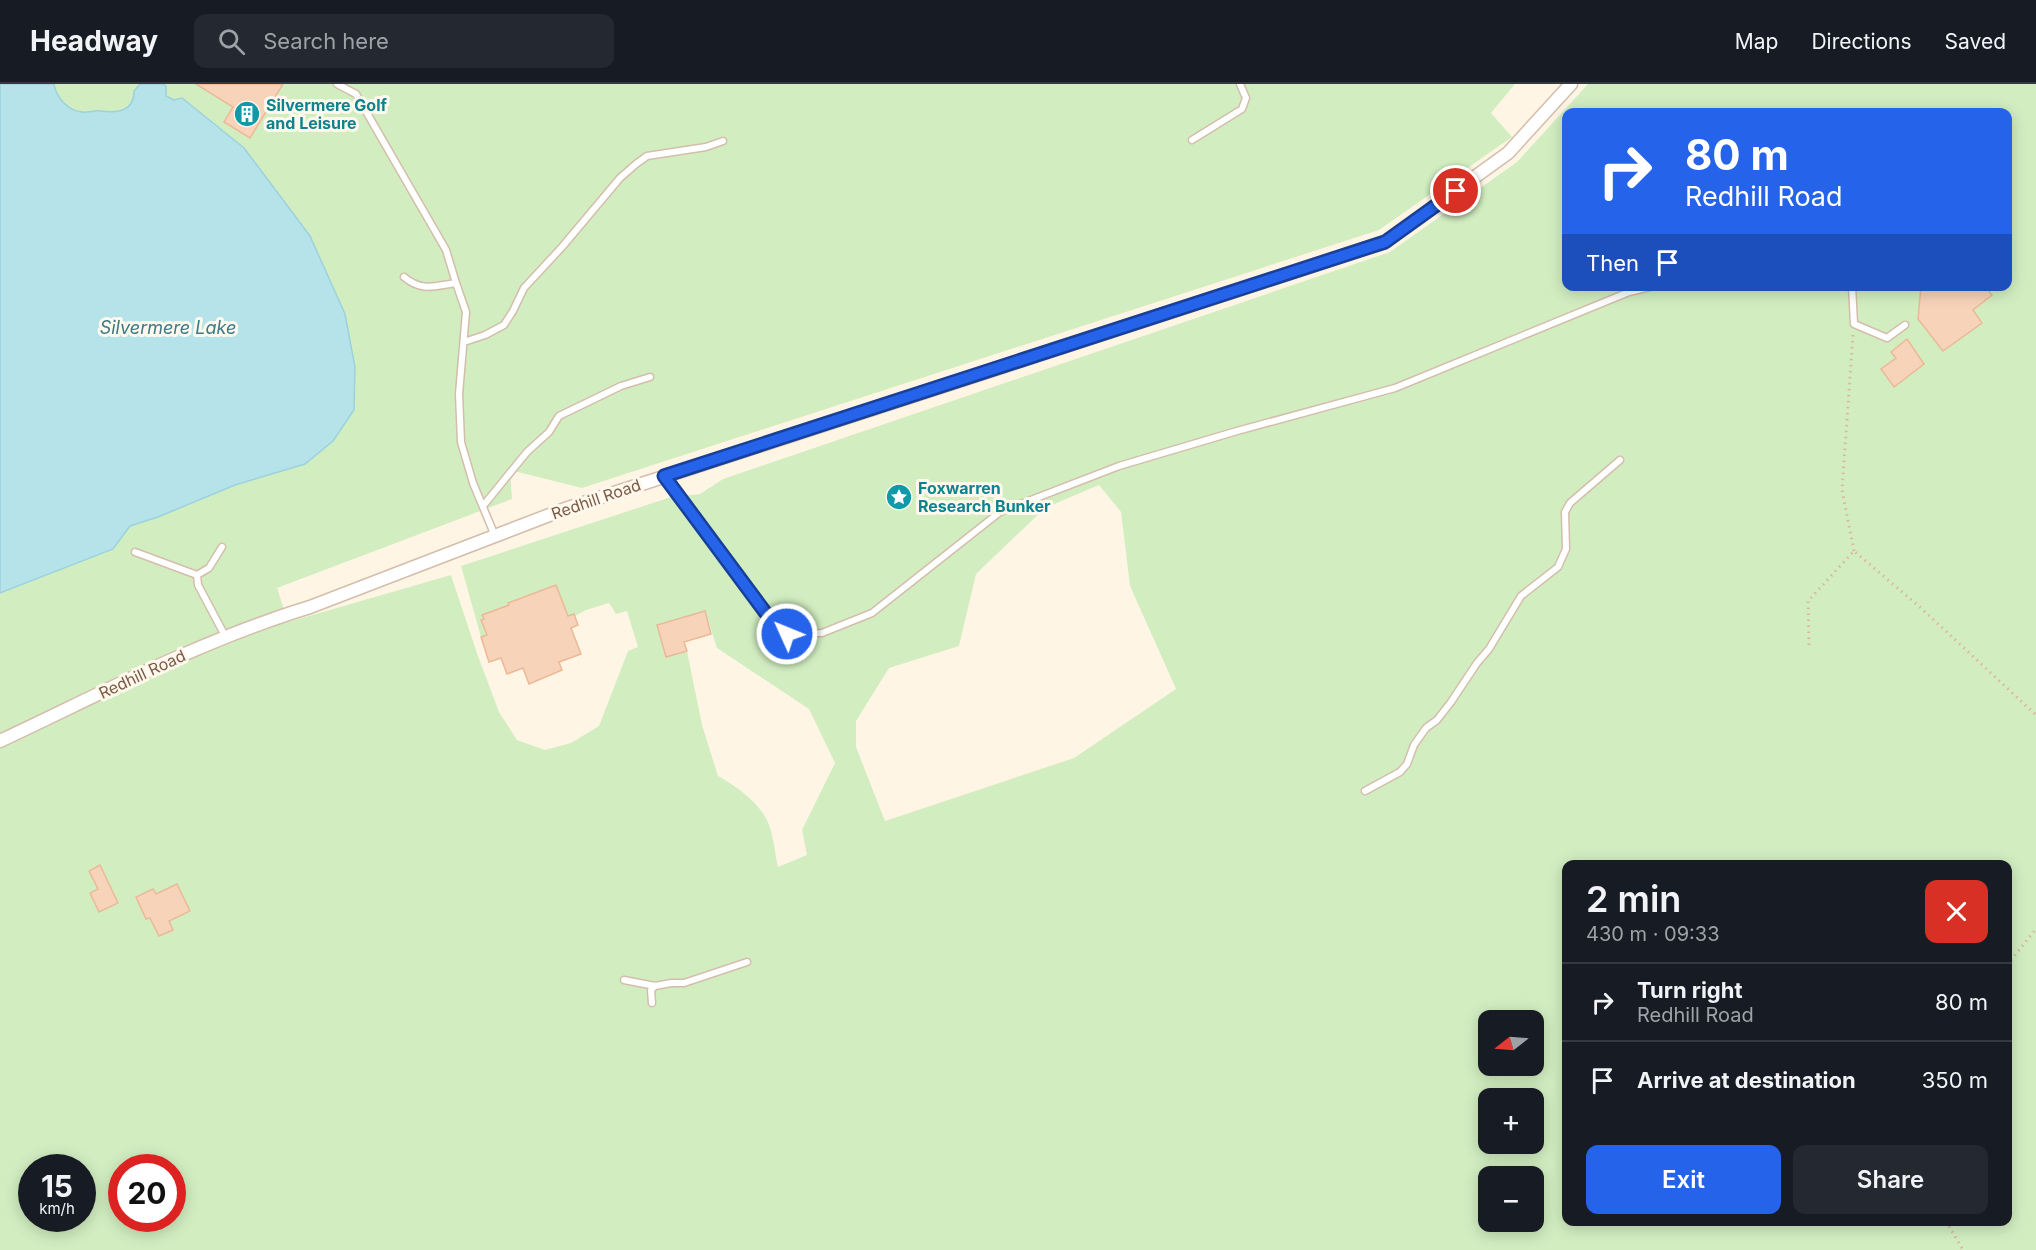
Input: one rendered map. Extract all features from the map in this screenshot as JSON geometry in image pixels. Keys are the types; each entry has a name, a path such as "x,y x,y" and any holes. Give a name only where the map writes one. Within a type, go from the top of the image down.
{"street":[{"name":"Redhill Road","path":"0,741 197,648 565,509 1385,242 1508,153 1571,84"}],"lane":[{"path":"337,84 356,94 446,250 466,312 459,394 461,442 473,483 495,536"},
{"path":"1192,140 1242,109 1246,98 1240,84"},
{"path":"464,342 504,325 524,288 620,178 636,164 647,156 696,149 723,141"},
{"path":"404,277 414,286 428,287 456,283"},
{"path":"664,476 765,612 787,634 822,633 873,613 1000,512 1119,466 1395,388 1629,291"},
{"path":"1852,291 1854,324 1887,338 1905,325"},
{"path":"483,506 528,452 549,432 559,416 621,386 650,377"},
{"path":"1365,791 1400,772 1407,764 1414,745 1426,728 1437,720 1451,702 1497,636 1521,596 1561,563 1566,549 1567,507 1620,460"},
{"path":"197,575 209,568 222,547"},
{"path":"135,552 197,575"},
{"path":"197,575 198,585 223,632"},
{"path":"624,980 655,986 671,982 684,983 747,962"},
{"path":"652,1003 651,990 655,986"}],"path":[{"path":"1854,324 1842,490 1854,551 1921,608 2036,715"},
{"path":"1809,645 1808,601 1854,551"},
{"path":"2012,959 2036,929"},
{"path":"1949,1226 1964,1250"}],"green space":[{"path":"0,84 1515,84 1491,113 1512,137 1379,230 582,488 510,470 512,499 277,588 288,622 451,575 499,712 517,740 545,750 571,743 599,726 628,651 638,647 627,611 616,614 609,603 575,616 574,614 568,616 526,596 509,603 511,609 483,615 489,634 481,637 461,566 671,497 700,494 723,479 1390,252 1517,162 1562,113 1562,291 2012,291 2012,108 1566,108 1588,84 2036,84 2036,1250 0,1250","holes":["1099,485 1121,512 1130,586 1176,689 1074,758 885,821 856,747 856,721 889,668 959,646 976,574 1045,508","705,611 717,648 809,709 835,763 802,830 807,855 778,867 766,817 748,796 718,776 702,725 687,651 666,657"]}],"water":[{"name":"Silvermere Lake","path":"0,84 54,84 57,94 64,102 72,109 84,112 124,110 131,103 134,91 140,84 163,84 166,86 166,96 174,100 182,98 244,148 310,236 345,314 355,367 354,410 333,441 305,464 235,485 158,517 130,526 113,549 0,593"}],"building":[{"name":"Silvermere Golf and Leisure","path":"196,84 283,84 250,138 224,122 233,107"},
{"path":"1921,291 1989,291 1992,295 1973,310 1982,323 1943,351 1918,319"},
{"path":"1907,339 1924,364 1894,387 1881,369 1896,358 1891,352"},
{"path":"556,585 568,616 574,614 578,625 571,628 581,654 559,662 562,670 529,684 523,668 507,674 501,658 489,662 481,637 487,635 481,620 484,619 482,615"},
{"path":"705,611 711,634 684,642 687,651 666,657 657,625"},
{"path":"100,865 118,903 99,912 90,893 98,889 89,871"},
{"path":"177,884 190,911 169,921 173,930 159,936 150,918 146,919 136,897 153,889 156,894"}],"place":[{"name":"Silvermere Golf and Leisure","path":"247,114"},
{"name":"Foxwarren Research Bunker","path":"899,497"}],"route":[{"path":"787,634 765,612 664,476 1385,242 1456,191"}]}
